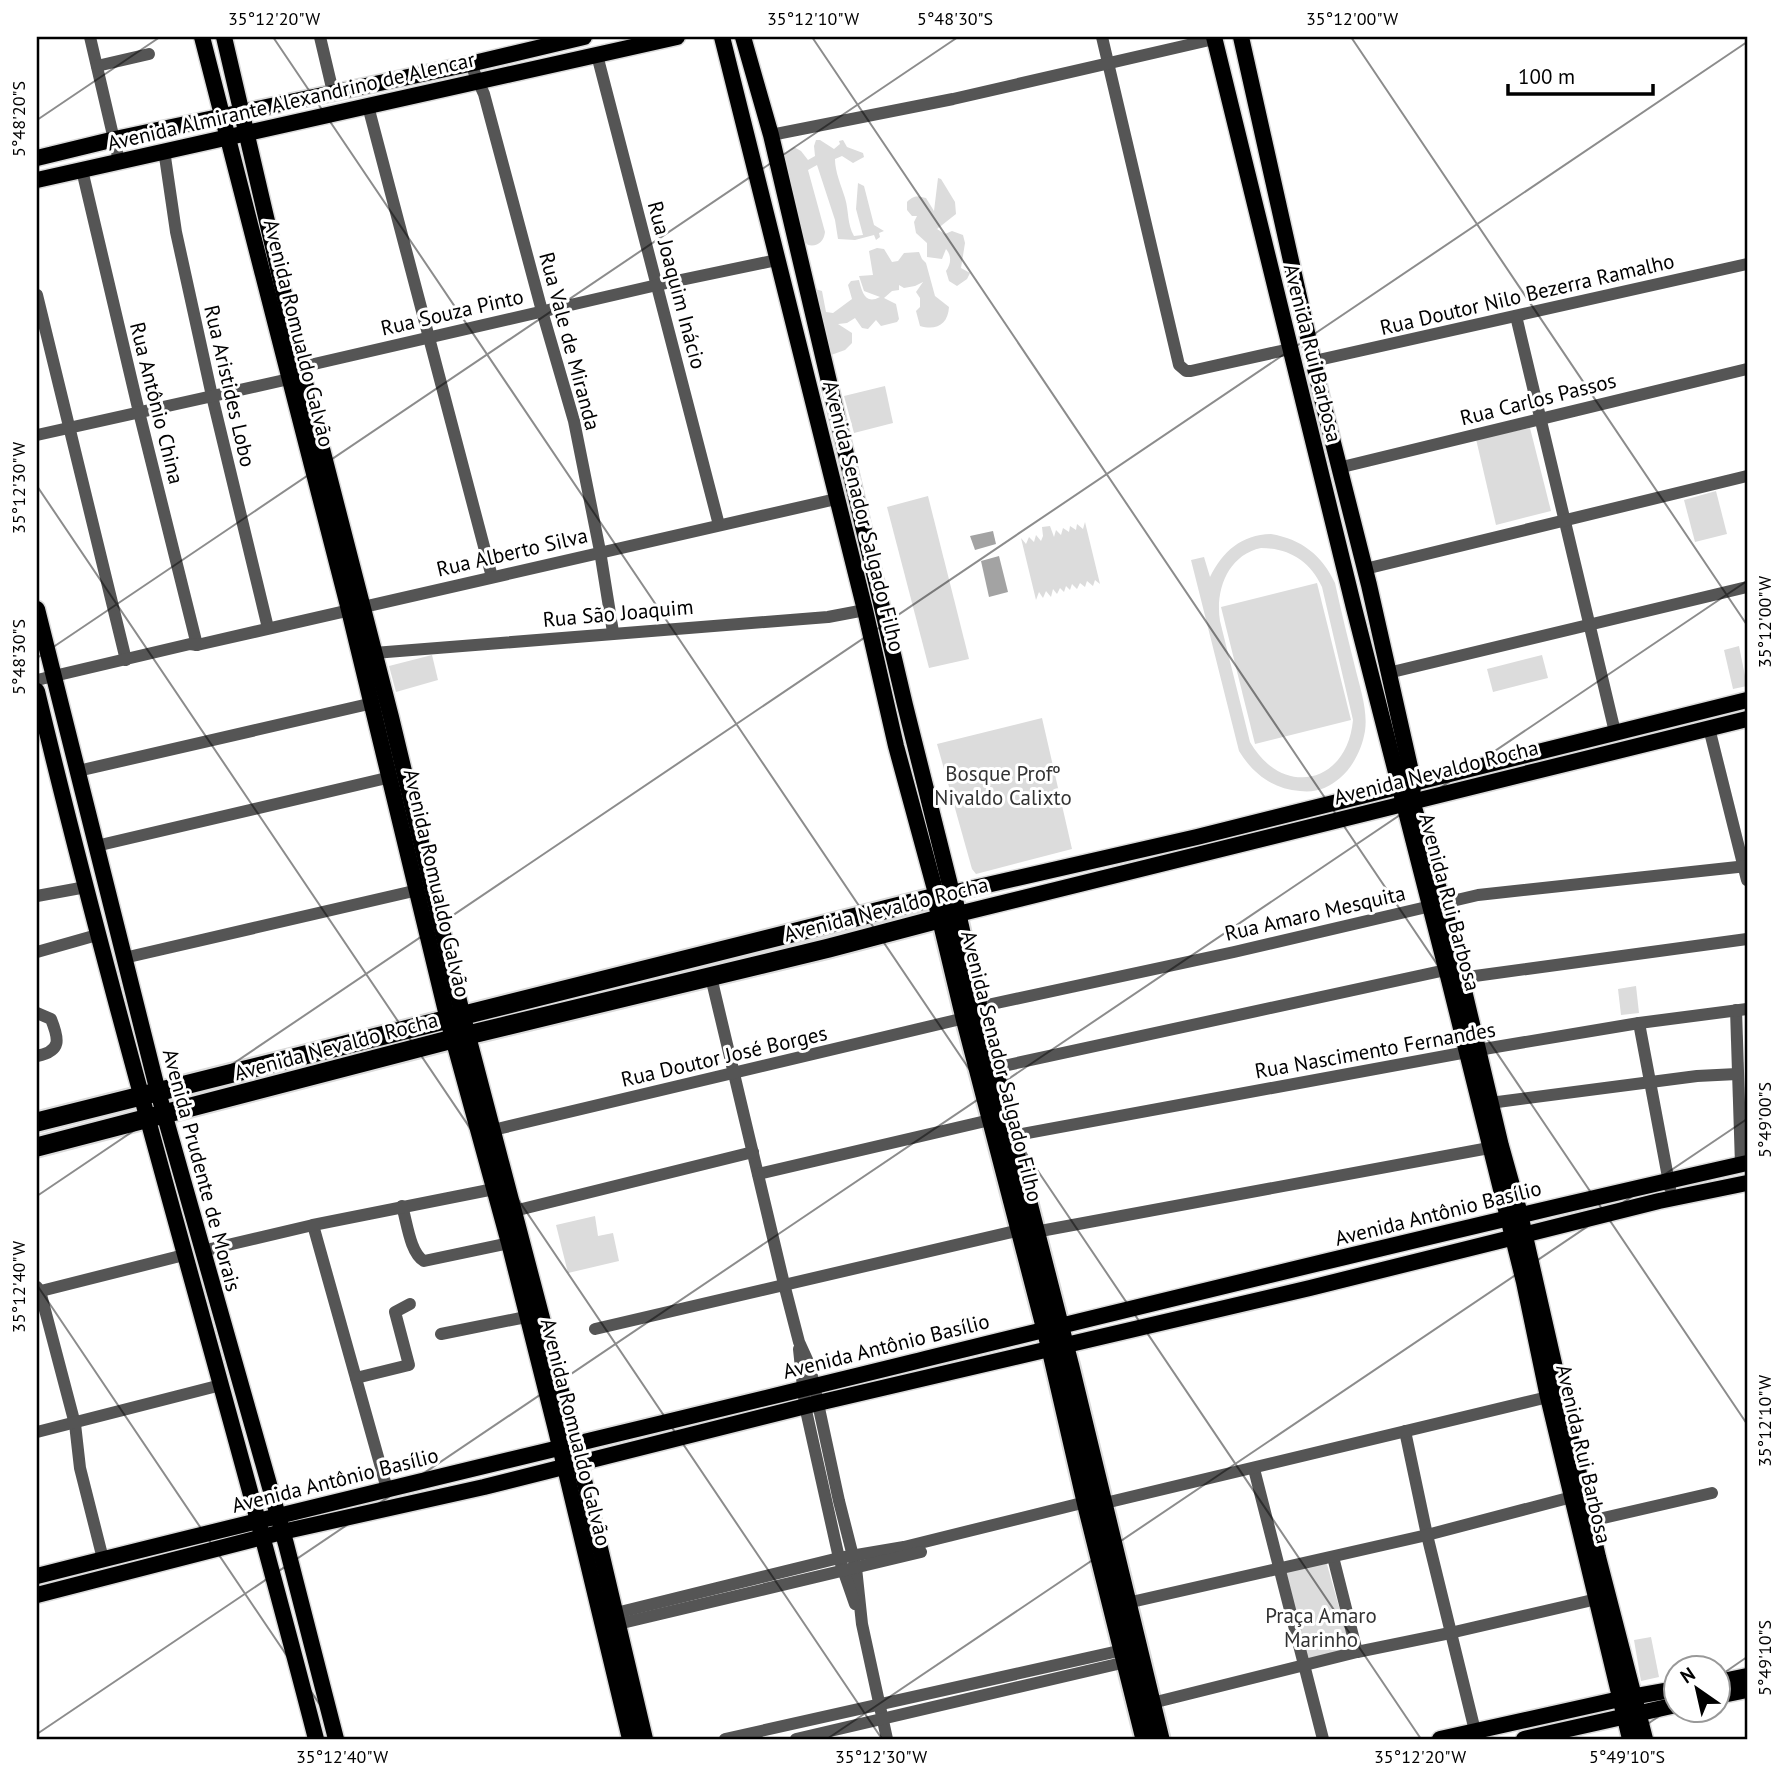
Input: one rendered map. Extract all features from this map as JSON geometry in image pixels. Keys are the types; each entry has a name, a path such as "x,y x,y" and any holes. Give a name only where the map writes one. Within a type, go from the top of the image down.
{"highway":[{"name":"Avenida Nevaldo Rocha","path":"37,1147 156,1117 458,1028 944,895"},
{"name":"Avenida Senador Salgado Filho","path":"944,895 972,1013 990,1120 1028,1231"},
{"name":"Avenida Nevaldo Rocha","path":"37,1122 458,1028 711,976 950,916"},
{"name":"Avenida Senador Salgado Filho","path":"972,1013 994,1068 1011,1136 1028,1231 1058,1348 1124,1656 1145,1739"},
{"name":"Avenida Senador Salgado Filho","path":"1092,1506 1127,1603 1160,1739"}],"main road":[{"name":"Avenida Romualdo Galvão","path":"202,37 289,379 356,608 374,653 494,1189 526,1317 567,1446"},
{"name":"Avenida Romualdo Galvão","path":"224,37 356,608 373,703 418,890 458,1028 493,1130 567,1446 617,1619 645,1739"},
{"name":"Avenida Almirante Alexandrino de Alencar","path":"37,158 240,112 474,64 584,37"},
{"name":"Avenida Almirante Alexandrino de Alencar","path":"37,180 677,37"},
{"name":"Avenida Senador Salgado Filho","path":"722,37 888,710 944,895"},
{"name":"Avenida Senador Salgado Filho","path":"743,37 771,135 905,705 944,895"},
{"name":"Avenida Rui Barbosa","path":"1241,37 1338,468 1374,606 1388,673 1408,803 1454,974 1472,1051 1489,1148 1514,1216"},
{"name":"Avenida Rui Barbosa","path":"1214,38 1353,608 1406,784"},
{"path":"394,100 404,91 402,84 395,79"},
{"path":"1302,396 1321,395"},
{"path":"1349,585 1357,588 1369,585"},
{"path":"1353,608 1374,606"},
{"name":"Avenida Prudente de Morais","path":"37,609 124,958 149,1095"},
{"name":"Avenida Prudente de Morais","path":"37,689 97,935 202,1251 278,1514 336,1739"},
{"name":"Avenida Nevaldo Rocha","path":"944,895 1197,837 1747,700"},
{"path":"888,710 895,715 900,714 905,705"},
{"name":"Avenida Nevaldo Rocha","path":"950,916 1747,719"},
{"name":"Avenida Rui Barbosa","path":"1472,1051 1490,1103 1548,1397 1572,1497 1597,1598 1609,1621"},
{"name":"Avenida Prudente de Morais","path":"156,1117 184,1255 264,1537 316,1739"},
{"name":"Avenida Antônio Basílio","path":"37,1576 278,1514 1052,1327 1514,1216 1744,1164"},
{"name":"Avenida Antônio Basílio","path":"37,1595 282,1532 572,1465 811,1404 1058,1348 1672,1198 1747,1183"},
{"name":"Avenida Rui Barbosa","path":"1518,1235 1590,1521 1609,1621 1632,1714 1645,1739"},
{"path":"884,1387 913,1362"},
{"path":"654,1425 676,1438"},
{"name":"Avenida Romualdo Galvão","path":"572,1465 630,1739"},
{"path":"1440,1739 1476,1735 1558,1713 1662,1691"},
{"path":"1524,1739 1662,1708"},
{"path":"1558,1713 1563,1731"},
{"name":"Avenida Rui Barbosa","path":"1630,1739 1632,1714"}],"street":[{"path":"90,37 119,161"},
{"path":"320,37 333,92"},
{"path":"1102,37 1179,365 1186,371 1191,371 1290,349"},
{"path":"771,135 953,99 1214,38"},
{"path":"97,66 149,54"},
{"name":"Rua Joaquim Inácio","path":"597,55 719,525"},
{"name":"Rua Vale de Miranda","path":"474,64 474,72 484,94 574,421 613,632"},
{"path":"368,106 492,577"},
{"name":"Rua Aristides Lobo","path":"164,150 176,232 268,628"},
{"name":"Rua Antônio China","path":"82,170 197,645"},
{"name":"Rua Souza Pinto","path":"301,368 427,337 777,260"},
{"name":"Rua Doutor Nilo Bezerra Ramalho","path":"1314,361 1747,264"},
{"path":"37,295 126,660"},
{"path":"1516,316 1615,732"},
{"name":"Rua Carlos Passos","path":"1338,468 1747,369"},
{"path":"37,435 289,379"},
{"path":"1364,569 1747,476"},
{"name":"Rua Alberto Silva","path":"37,689 55,680 190,644 197,645 836,499"},
{"path":"1388,673 1747,587"},
{"name":"Rua São Joaquim","path":"374,653 828,617 865,610"},
{"name":"Rua Alberto Silva","path":"37,680 55,680 191,651 197,645"},
{"path":"78,771 373,703"},
{"path":"1709,728 1746,867 1747,880"},
{"path":"96,846 391,777"},
{"name":"Rua Amaro Mesquita","path":"972,1013 1495,892 1746,867"},
{"path":"37,896 86,887"},
{"path":"124,958 418,890"},
{"path":"37,952 97,935"},
{"path":"994,1068 1454,974 1747,939"},
{"path":"711,976 799,1342 838,1523 839,1558 862,1624"},
{"path":"1741,1010 1737,1074 1744,1164"},
{"name":"Rua Nascimento Fernandes","path":"1011,1136 1472,1051 1639,1023 1741,1010"},
{"path":"37,1013 51,1019 57,1041 51,1052 37,1056"},
{"name":"Rua Doutor José Borges","path":"493,1130 972,1013"},
{"path":"1639,1023 1672,1198"},
{"path":"1490,1103 1697,1076 1737,1074"},
{"path":"758,1174 990,1120"},
{"path":"595,1329 784,1284 1028,1231 1489,1148"},
{"path":"514,1211 753,1152"},
{"path":"202,1251 402,1206 494,1189"},
{"path":"402,1206 421,1260 509,1243"},
{"path":"313,1225 387,1489"},
{"path":"103,1559 80,1468 75,1424 38,1290 184,1255"},
{"path":"356,1378 409,1364 395,1312 410,1304"},
{"path":"441,1334 526,1317"},
{"path":"37,1432 222,1385"},
{"path":"617,1619 856,1568 925,1546 1548,1397"},
{"path":"1405,1431 1427,1535 1476,1735"},
{"path":"1254,1469 1322,1739"},
{"path":"1590,1521 1712,1493"},
{"path":"1127,1603 1427,1535 1572,1497"},
{"path":"838,1523 856,1568 862,1624 887,1739"},
{"path":"617,1619 839,1558 925,1546"},
{"path":"1333,1557 1357,1652"},
{"path":"1152,1703 1357,1652 1597,1598"},
{"path":"725,1739 879,1705 944,1697 1124,1656"},
{"path":"796,1739 883,1720 944,1697"}],"green space":[{"path":"816,140 834,149 840,144 839,141 843,140 847,147 863,153 864,157 853,163 842,156 835,159 835,164 854,236 863,235 856,209 858,183 864,186 874,225 884,231 879,233 880,237 876,240 874,235 855,240 838,239 835,220 817,165 808,170 825,232 818,244 808,245 803,240 781,167 784,154 794,147 808,160 815,156"},
{"path":"938,178 955,202 956,214 937,229 945,234 952,231 963,235 965,243 961,268 970,273 967,279 957,286 949,281 946,271 950,260 948,252 946,249 942,259 927,257 927,243 916,233 914,222 917,216 912,216 907,210 907,202 918,197 926,198 934,211"},
{"path":"884,249 892,262 898,261 904,253 919,252 926,263 935,296 949,307 946,318 936,327 920,326 916,311 920,307 920,298 916,292 923,282 904,288 899,285 899,290 892,291 884,298 896,304 899,319 897,322 881,326 876,320 868,329 862,328 855,318 838,324 852,333 852,343 845,350 831,355 815,289 822,291 826,312 833,313 852,299 848,285 851,281 859,280 863,293 868,298 880,297 864,291 859,276 873,275 869,251"},
{"path":"885,386 893,423 854,433 844,396"},
{"path":"1530,428 1551,511 1496,525 1476,439"},
{"path":"1716,491 1727,534 1695,542 1684,500"},
{"path":"928,496 969,659 929,668 887,507"},
{"path":"1085,522 1100,584 1095,580 1093,586 1087,581 1085,587 1080,583 1077,589 1072,584 1070,590 1066,586 1064,592 1060,588 1057,594 1053,589 1051,597 1046,591 1043,598 1039,592 1036,600 1021,538 1026,544 1029,537 1034,542 1036,535 1041,541 1042,527 1050,526 1054,537 1056,530 1061,535 1063,528 1069,532 1070,526 1076,530 1077,524 1083,529"},
{"path":"1260,535 1282,536 1301,544 1324,564 1330,573 1335,583 1363,699 1365,731 1356,757 1340,778 1317,790 1290,790 1273,784 1257,773 1239,751 1191,560 1204,557 1210,577 1221,559 1234,546","holes":["1261,548 1289,553 1305,563 1322,587 1353,720 1348,742 1339,759 1326,770 1311,776 1295,777 1279,771 1263,760 1250,742 1220,621 1222,586 1232,566 1250,552"]},
{"path":"1317,583 1351,720 1255,744 1221,607"},
{"path":"1739,646 1747,686 1733,689 1724,650"},
{"path":"432,655 438,680 396,692 389,666"},
{"path":"1542,655 1548,678 1493,692 1487,669"},
{"name":"Bosque Profº Nivaldo Calixto","path":"1042,718 1072,849 976,874 972,869 937,744"},
{"path":"1636,986 1639,1013 1621,1015 1618,989"},
{"path":"595,1216 598,1236 613,1233 619,1261 568,1273 556,1225"},
{"name":"Praça Amaro Marinho","path":"1326,1561 1351,1649 1307,1659 1282,1572"},
{"path":"1651,1637 1659,1677 1641,1681 1634,1640"}],"shaded area":[{"path":"993,531 996,544 975,550 970,536"},
{"path":"999,556 1008,592 989,597 981,561"}]}
